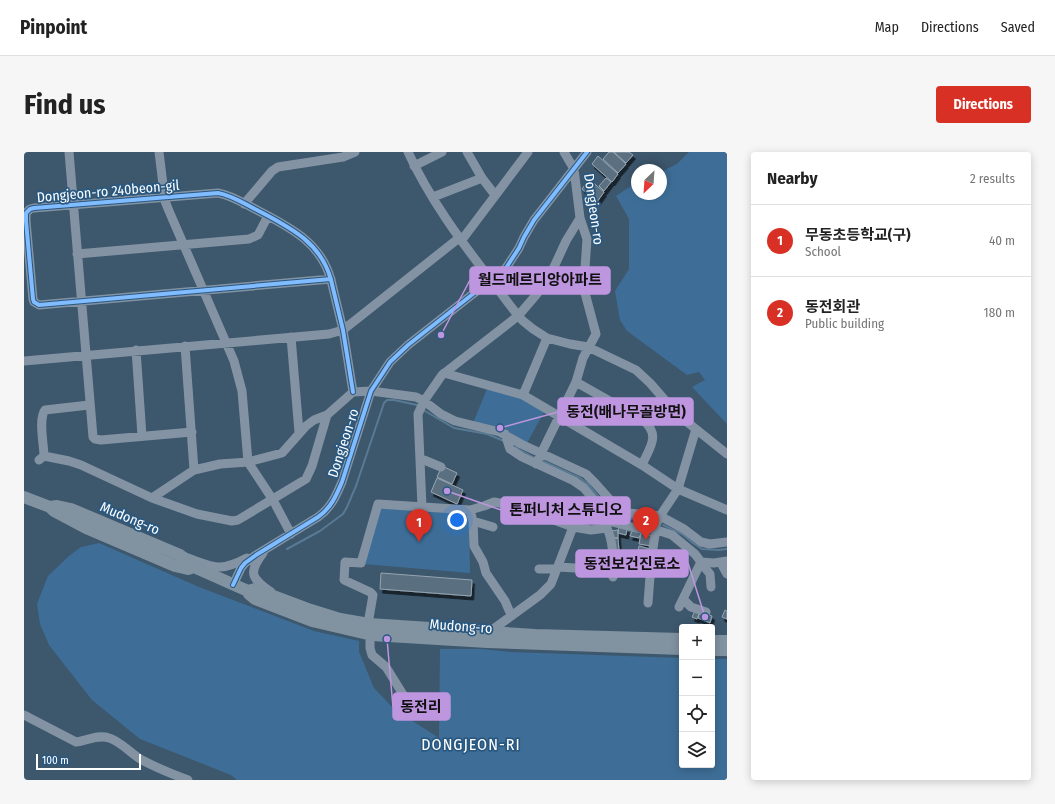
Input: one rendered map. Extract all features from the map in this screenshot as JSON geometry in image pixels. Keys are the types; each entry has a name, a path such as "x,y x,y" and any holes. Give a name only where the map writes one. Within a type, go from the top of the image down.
{"main road":[{"name":"Mudong-ro","path":"24,497 50,507 54,511 80,525 175,566 188,569 194,567"},
{"name":"Mudong-ro","path":"50,507 57,506 71,509 180,555 191,562 194,567 248,591 249,594 255,599 312,621 372,635 487,642 679,649"},
{"name":"Mudong-ro","path":"248,591 255,589 340,619 369,624 488,632 679,639"},
{"path":"715,641 727,641"},
{"path":"715,650 727,650"}],"street":[{"path":"69,152 92,434 94,439 192,432"},
{"path":"158,152 168,212 226,342 240,380 243,398 248,462 291,534"},
{"path":"244,204 272,171 278,167 343,157 355,152"},
{"path":"408,152 414,166 460,239 518,316 533,329 548,338 588,347 636,370 650,383 677,414 727,454"},
{"path":"414,166 442,152"},
{"path":"467,152 482,178 495,195"},
{"path":"24,361 329,334 343,330 460,239 528,152"},
{"path":"564,152 574,168"},
{"name":"Dongjeon-ro","path":"233,585 245,563 266,548 291,534 324,512 336,496 342,482 371,391 390,362 408,345 506,268 534,220 587,152"},
{"name":"Dongjeon-ro","path":"536,464 576,382 588,347 596,334 584,288 587,239 580,218 574,168"},
{"path":"433,197 482,178"},
{"name":"Dongjeon-ro 240beon-gil","path":"331,279 39,305 34,302 26,213 30,209 218,193 268,216 300,234 324,261 331,279 343,330 353,392"},
{"path":"77,254 255,237 260,232 268,216"},
{"path":"422,507 418,414 424,401 444,373 518,316 545,283 566,241 580,218"},
{"path":"291,337 299,432"},
{"path":"524,395 548,338"},
{"path":"185,346 194,470"},
{"path":"136,350 142,436"},
{"path":"444,373 524,395 642,464 678,489 727,510"},
{"path":"576,382 648,424 652,430 653,439 642,464"},
{"path":"152,498 194,470 220,464 248,462 282,454 299,432 314,420 327,415 353,392 371,391 407,395 424,401 441,414 455,422 502,433 586,474 619,510 628,513 660,516 684,529 701,542 710,544 727,542"},
{"path":"90,405 45,410 43,413 42,423 42,458 69,461 81,465 152,498 197,514 232,521 238,520 301,483 309,474 327,415"},
{"path":"648,603 652,569 651,558 655,529 660,516 678,489 696,429"},
{"path":"502,433 510,449 536,464 574,481 584,488 609,525 612,547 613,577"},
{"path":"420,461 424,460 441,467"},
{"path":"369,618 373,595 370,592 344,580 345,562 361,563 378,504 470,510 494,502 562,522 573,527 591,530 609,525 655,529 667,533 679,540 695,554 710,574 711,587"},
{"path":"470,510 474,521 474,546 483,562 486,573 505,601 511,616"},
{"path":"474,521 493,527"},
{"path":"488,632 540,595 551,584 573,527"},
{"path":"180,555 217,568 221,568 234,564 266,548"},
{"path":"266,548 255,566 254,577 258,582 283,600"},
{"path":"701,563 725,562"},
{"path":"725,562 721,563 727,574"},
{"path":"701,563 681,603 706,612"},
{"path":"539,569 575,568"},
{"path":"370,641 372,655 386,667 404,696 414,704"},
{"path":"24,715 76,742 97,737 108,738 119,743 141,760 188,780"}],"shaded area":[{"path":"689,152 727,152 727,424 692,387 705,380 699,372 687,375 627,331 620,320 615,291 629,269 629,219 616,196 631,186 631,200 667,200 667,169 677,164"},
{"path":"487,389 519,397 544,412 527,443 504,429 473,423"},
{"path":"379,505 469,511 470,573 363,564"},
{"path":"99,543 199,587 314,631 359,641 359,652 374,688 394,709 439,738 440,649 482,649 510,652 679,658 679,768 715,768 715,659 727,659 727,780 237,780 231,775 140,739 92,700 49,645 40,624 37,604 48,576 81,547"}],"building":[{"path":"609,152 613,152 626,164 618,173 603,159"},
{"path":"614,152 629,152 633,155 626,163"},
{"path":"598,156 618,174 612,182 592,164"},
{"path":"606,178 611,182 604,191 599,186"},
{"path":"589,179 604,192 597,202 582,189"},
{"path":"442,466 457,473 452,484 437,477"},
{"path":"437,478 463,490 457,504 431,492"},
{"path":"619,527 627,529 626,535 618,533"},
{"path":"618,530 618,538 613,538 612,531"},
{"path":"632,531 641,533 639,538 630,536"},
{"path":"641,533 653,536 651,546 639,544"},
{"path":"613,538 618,538 619,551 615,551"},
{"path":"639,546 650,549 648,558 637,555"},
{"path":"381,573 472,580 471,596 380,589"},
{"path":"696,609 700,611 697,619 692,617"},
{"path":"725,610 727,611 727,619 722,617"},
{"path":"700,611 712,616 710,623 698,618"}],"waterway":[{"path":"287,549 320,531 343,514 356,486 384,403 387,400 394,400 417,405"},
{"path":"425,411 454,428 487,434 504,441"},
{"path":"515,447 533,457"},
{"path":"543,461 580,478 588,484 612,513 619,517 653,522"},
{"path":"663,525 682,534 702,549 727,549"}],"cycle path":[{"path":"233,585 245,563 318,517 330,506 342,482 371,391 390,362 408,345 506,268 534,220 587,152"},
{"path":"331,279 39,305 34,302 33,299 26,213 30,209 34,208 218,193 233,198 269,216 302,237 320,255 326,267 331,280 343,330 353,392"}],"place":[{"name":"월드메르디앙아파트","path":"441,335"},
{"name":"동전(배나무골방면)","path":"500,428"},
{"name":"톤퍼니처 스튜디오","path":"447,491"},
{"name":"동전회관","path":"646,540"},
{"name":"무동초등학교(구)","path":"419,542"},
{"name":"동전보건진료소","path":"705,617"},
{"name":"동전리","path":"387,639"}],"district":[{"name":"DONGJEON-RI","path":"471,744"}]}
